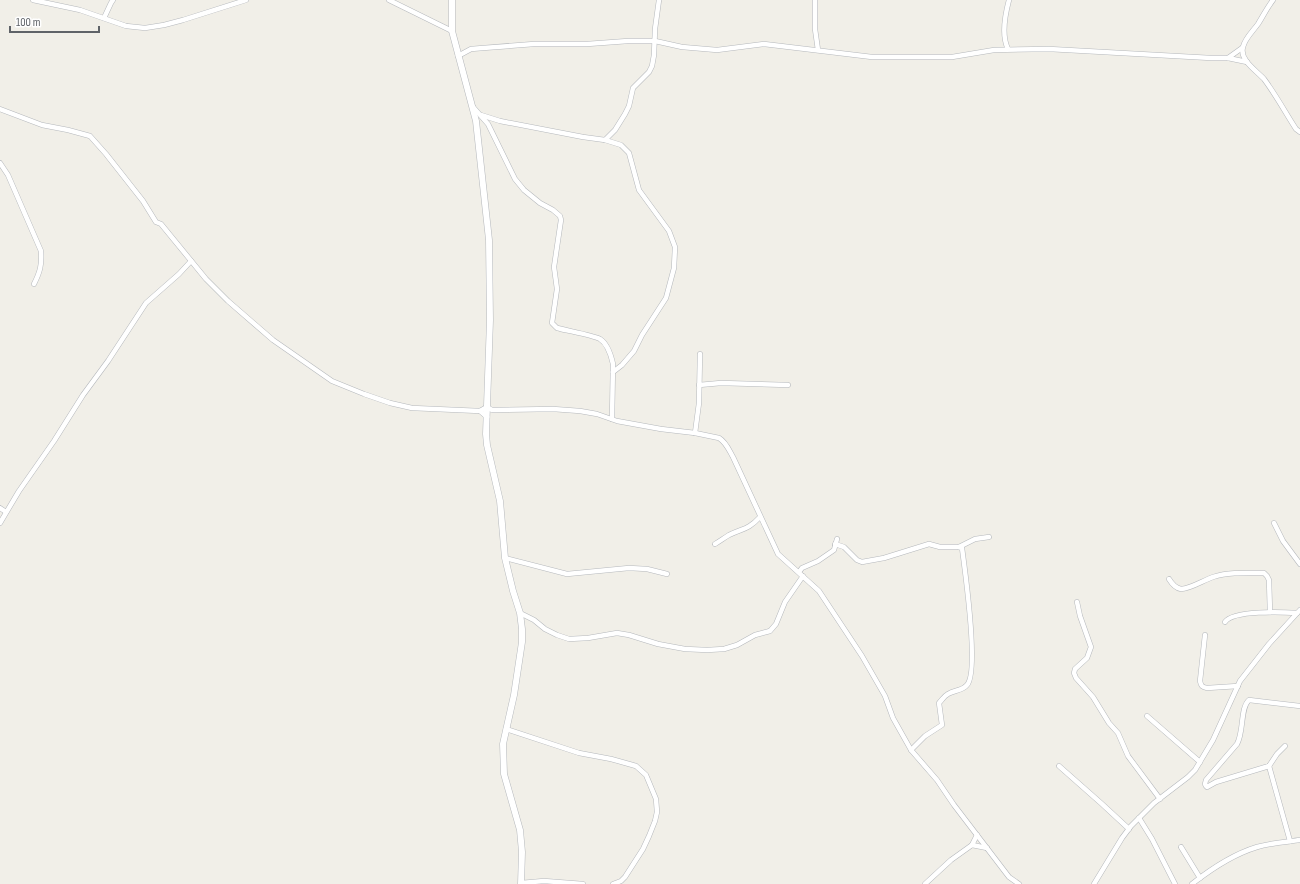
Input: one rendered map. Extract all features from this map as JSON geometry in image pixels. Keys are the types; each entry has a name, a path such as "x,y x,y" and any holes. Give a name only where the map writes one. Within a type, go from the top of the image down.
{"street":[{"path":"33,0 80,10 126,26 145,28 183,20 246,0"},
{"path":"104,18 113,0"},
{"path":"389,0 452,31"},
{"path":"452,0 452,31 476,121 489,240 490,320 487,445 500,501 505,558 520,613 522,642 514,696 503,744 503,758 508,789 520,830 522,852 521,883 544,881 583,884"},
{"path":"606,140 615,130 625,114 629,106 633,88 649,72 652,66 659,0"},
{"path":"815,0 815,29 818,50"},
{"path":"1008,49 1004,42 1004,31 1009,0"},
{"path":"1228,58 1242,48 1273,0"},
{"path":"458,56 471,49 534,44 587,44 655,41 682,47 717,50 764,44 872,57 952,57 1008,49 1049,48 1203,58 1228,58 1247,62"},
{"path":"1242,48 1244,58 1264,79 1296,129 1300,132"},
{"path":"471,105 488,124 515,179 524,190 560,216 561,220 554,267 557,289 552,323 557,328 600,339 607,345 612,355 612,419"},
{"path":"0,109 42,125 90,136 143,201 156,222 160,224 206,279 228,301 273,340 332,380 364,394 390,403 412,408 480,411 487,407"},
{"path":"481,115 500,121 606,140 621,145 629,152 639,190 669,231 675,247 674,268 666,298 642,335 634,351 622,365 613,372"},
{"path":"0,163 8,175 41,251 42,260 40,272 34,284"},
{"path":"0,523 19,491 54,441 66,420 108,361 146,303 179,274 191,261"},
{"path":"695,433 699,403 700,354"},
{"path":"699,385 729,383 788,385"},
{"path":"487,407 492,410 553,409 580,411 662,430 695,433 719,438 726,443 778,554 789,566 803,576 819,591 862,656 883,692 896,723 911,750 937,780 954,806 1009,877 1019,884"},
{"path":"480,411 487,417"},
{"path":"0,508 6,512"},
{"path":"715,544 752,525 760,517"},
{"path":"1274,523 1300,564"},
{"path":"798,572 802,568 826,556 834,550 836,541 857,560 862,562 884,558 929,544 940,547 959,547 975,539 989,537"},
{"path":"911,750 925,736 942,725 940,703 947,694 968,685 972,672 968,588 962,548 959,547"},
{"path":"505,558 567,574 629,568 647,569 667,574"},
{"path":"1169,579 1175,587 1181,589 1215,577 1242,573 1264,573 1269,580 1270,612"},
{"path":"520,613 534,620 545,629 569,639 588,638 617,633 658,644 685,649 724,649 737,645 755,635 770,631 776,624 785,602 803,576"},
{"path":"1077,602 1080,616 1091,648 1087,658 1075,670 1074,673 1076,678 1094,698 1109,723 1118,733 1128,756 1160,799"},
{"path":"1225,622 1230,617 1254,613 1299,611"},
{"path":"1094,884 1122,838 1139,818 1160,799 1192,774 1213,740 1240,680 1269,644 1299,611"},
{"path":"1205,635 1200,681 1201,685 1207,688 1238,686"},
{"path":"1285,746 1277,754 1269,766 1216,782 1207,787 1205,784 1237,744 1240,738 1246,702 1249,700 1300,706"},
{"path":"1147,716 1200,762"},
{"path":"506,729 579,753 612,759 636,766 646,775 656,799 657,812 655,821 643,849 625,878 613,884"},
{"path":"1059,766 1129,830"},
{"path":"1269,766 1290,841"},
{"path":"1139,818 1149,833 1175,884"},
{"path":"924,884 951,860 972,845 977,836"},
{"path":"1192,884 1243,852 1259,847 1300,840"},
{"path":"972,845 987,848"},
{"path":"1181,847 1200,878"}]}
